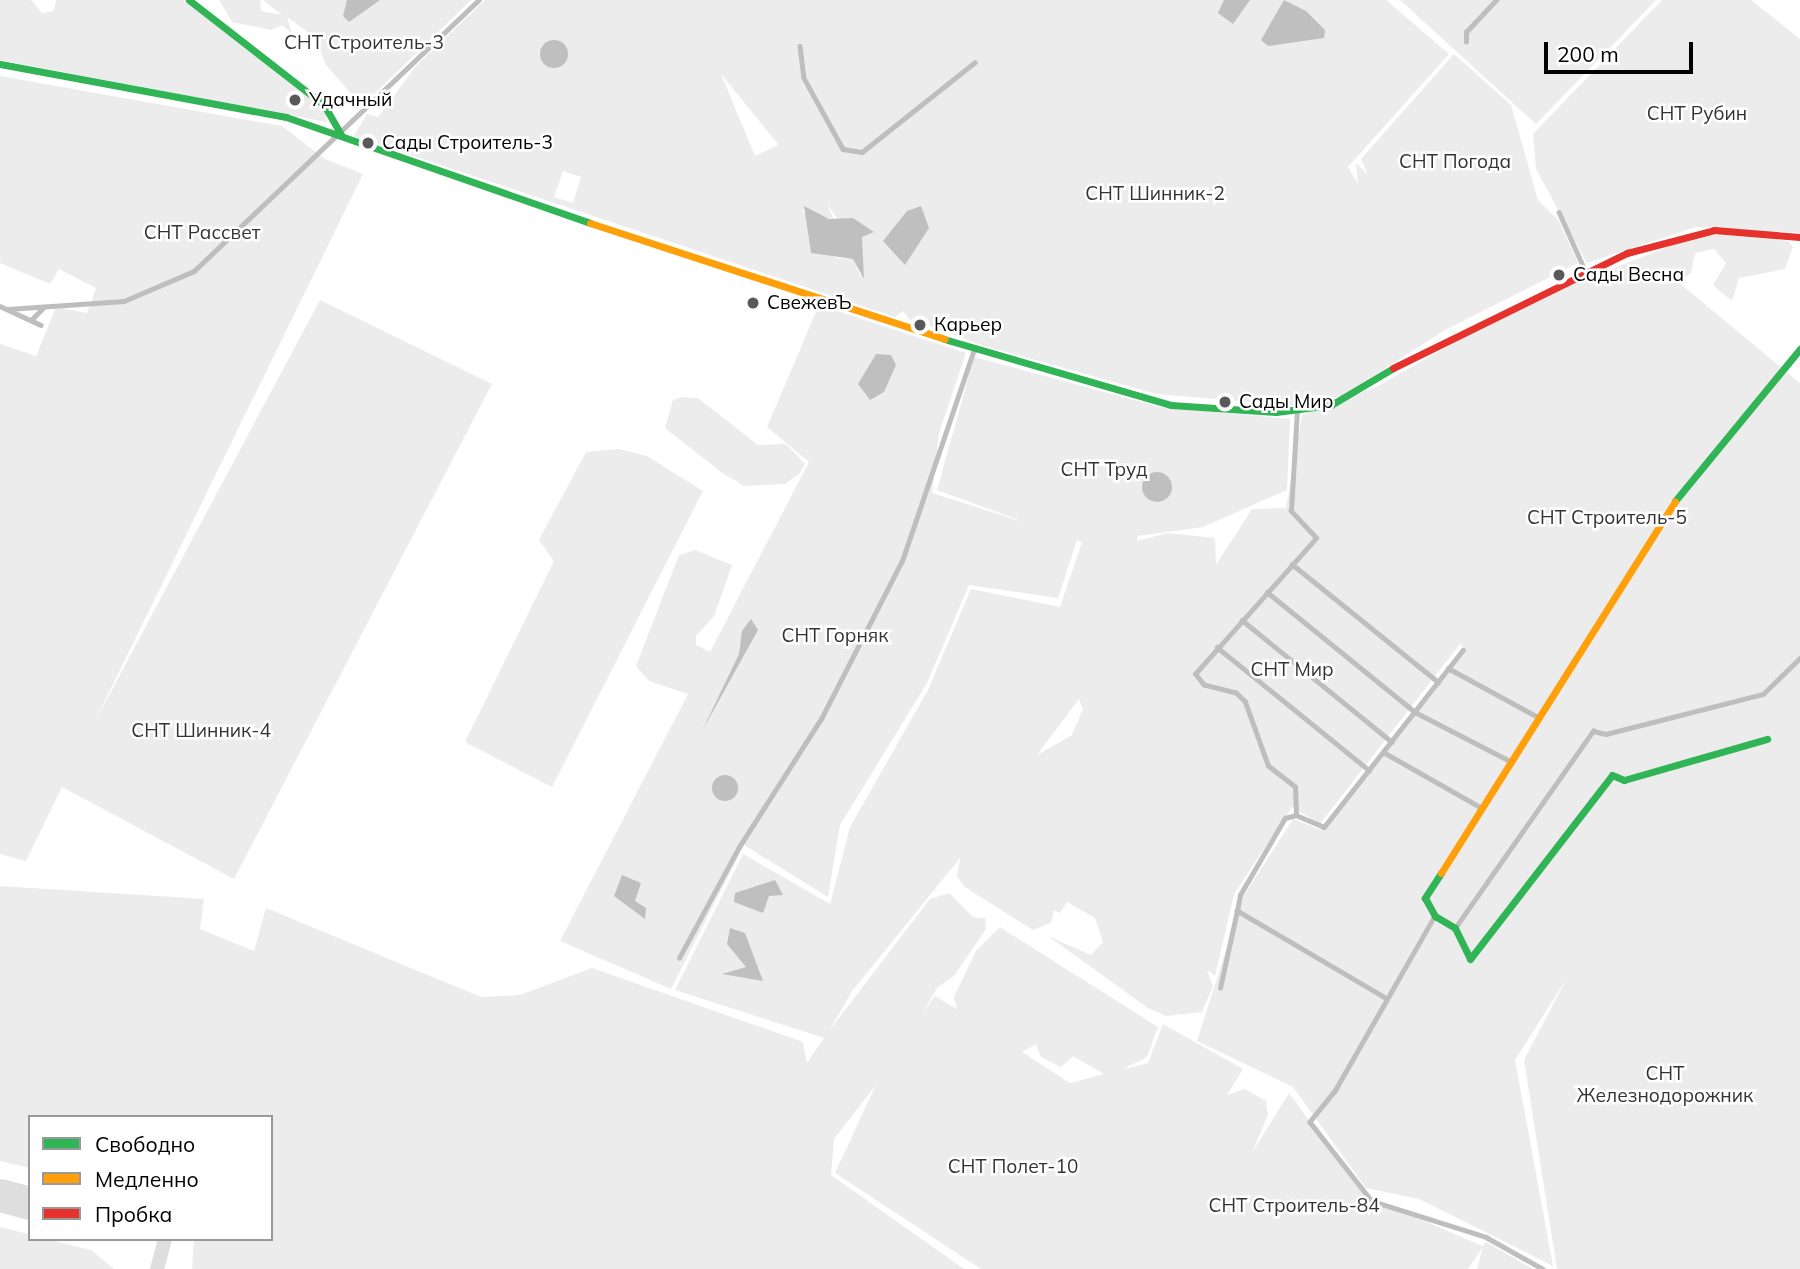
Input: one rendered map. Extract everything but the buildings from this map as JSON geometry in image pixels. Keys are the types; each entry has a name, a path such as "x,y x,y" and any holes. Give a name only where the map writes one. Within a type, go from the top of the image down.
{"street":[{"path":"189,0 324,105 341,135"},
{"path":"8,309 124,301 194,271 341,135 479,0"},
{"path":"1466,42 1466,32 1496,0"},
{"path":"800,46 804,78 843,149 862,152 975,62"},
{"path":"0,64 286,117 974,349 1152,401 1297,411 1343,401 1423,349 1585,270 1701,231 1800,237"},
{"path":"1559,212 1585,270"},
{"path":"31,320 46,305"},
{"path":"0,306 41,325"},
{"path":"679,957 739,847 821,719 902,561 974,349"},
{"path":"1767,739 1624,780 1612,775 1470,958 1455,928 1435,916 1426,898 1688,481 1800,349"},
{"path":"1296,815 1295,787 1268,765 1245,702 1197,680 1216,647 1316,538 1291,511 1297,411"},
{"path":"1292,564 1438,682"},
{"path":"1267,592 1415,712 1510,761"},
{"path":"1242,620 1392,742"},
{"path":"1216,647 1369,770"},
{"path":"1220,988 1240,895 1285,818 1296,815 1324,827 1385,753 1463,650"},
{"path":"1455,928 1593,732 1606,734 1763,694 1800,658"},
{"path":"1448,668 1538,717"},
{"path":"1385,753 1482,807"},
{"path":"1237,911 1387,999"},
{"path":"1435,916 1335,1091 1310,1116 1315,1130 1372,1201 1486,1237 1543,1269"}],"green space":[{"path":"0,0 31,0 42,13 54,11 56,0 184,0 326,112 327,122 0,60"},
{"name":"СНТ Строитель-3","path":"219,0 260,0 261,11 282,15 263,0 471,0 362,106 326,65 315,37 287,17 292,34 282,25 271,30 232,22"},
{"name":"СНТ Шинник-2","path":"485,0 1386,0 1449,54 1348,167 1358,184 1356,163 1368,175 1361,159 1454,54 1511,105 1538,200 1559,221 1578,263 1445,330 1342,396 1299,406 1156,394 982,345 909,319 903,311 895,317 354,136 367,114 378,117 416,66","holes":["721,74 778,144 778,145 755,156","563,171 581,177 573,203 554,197","827,204 863,255 861,277 853,259 836,258 808,237 811,222 801,209 834,220"]},
{"path":"1400,0 1656,0 1536,124"},
{"name":"СНТ Рубин","path":"1662,0 1751,0 1800,39 1800,233 1696,227 1587,263 1536,169 1533,134"},
{"path":"0,76 282,126 325,159 363,174 92,727 320,300 492,384 234,879 62,787 26,861 0,854 0,344 36,356 56,307 87,313 96,288 59,269 50,284 0,263"},
{"path":"1703,233 1788,241 1793,247 1785,269 1739,278 1732,301 1713,285 1726,263 1714,249 1695,253 1691,273 1678,282 1800,383 1800,1269 1557,1269 1524,1060 1567,978 1515,1060 1553,1266 1419,1199 1366,1188 1293,1087 1197,1041 1243,897 1293,819 1321,830 1467,649 1460,644 1320,824 1292,807 1234,894 1215,976 1207,970 1213,986 1202,1012 1166,1016 1148,1008 1048,936 1091,955 1103,942 1095,918 1067,902 1060,913 1054,910 1051,923 1033,930 966,888 957,877 960,858 853,990 829,1031 930,899 949,893 973,917 985,918 986,929 954,976 937,988 923,1013 935,996 957,1009 954,997 976,951 1000,927 1158,1027 1147,1057 1121,1070 1148,1063 1163,1024 1243,1069 1227,1095 1245,1089 1266,1101 1268,1115 1252,1153 1289,1093 1363,1194 1482,1246 1486,1242 1533,1269 1477,1269 1483,1247 1468,1269 981,1269 835,1173 876,1085 834,1139 831,1175 964,1269 192,1269 194,1241 273,1241 273,1115 28,1115 28,1168 0,1161 0,886 204,899 200,929 254,951 266,908 481,997 520,995 592,968 803,1042 807,1063 824,1038 675,990 743,854 830,904 850,827 928,690 971,589 1060,607 1082,542 1077,540 1058,598 969,585 927,683 840,825 828,897 744,845 671,989 560,941 688,694 649,681 636,666 679,555 695,550 732,565 714,616 696,636 696,645 710,652 809,462 767,427 819,305 966,353 939,433 932,493 1030,524 937,490 974,357 1160,407 1290,419 1287,490 1203,527 1138,536 1137,541 1167,533 1215,538 1216,565 1252,509 1286,508 1302,415 1376,387 1523,304","holes":["1079,699 1083,709 1072,735 1037,755","1036,1044 1041,1057 1061,1067 1073,1056 1104,1074 1070,1083 1022,1052"]},
{"path":"682,397 698,398 758,445 786,444 805,464 800,473 785,484 744,486 721,472 665,428 673,400"},
{"path":"619,449 647,456 703,491 552,787 465,742 554,561 539,540 586,452"},
{"path":"0,1227 28,1234 28,1241 55,1241 91,1250 114,1269 0,1269"}],"shaded area":[{"path":"347,0 380,0 349,22 343,16"},
{"path":"1224,0 1250,0 1233,24 1218,13"},
{"path":"1284,0 1306,11 1325,30 1324,38 1268,46 1261,40"},
{"path":"554,40 564,44 568,54 564,64 554,68 544,64 540,54 544,44"},
{"path":"804,206 829,219 853,218 874,232 862,237 864,279 853,259 811,253"},
{"path":"921,206 929,228 905,265 883,241 907,211"},
{"path":"876,354 891,355 896,365 884,392 870,400 858,384"},
{"path":"1157,472 1168,476 1172,487 1168,498 1157,502 1146,498 1142,487 1146,476"},
{"path":"751,619 758,630 702,731 739,654 742,631"},
{"path":"725,775 734,779 738,788 734,797 725,801 716,797 712,788 716,779"},
{"path":"622,875 641,883 635,901 646,908 645,919 614,896"},
{"path":"775,880 783,895 769,896 763,913 734,902 735,893"},
{"path":"730,928 745,933 763,981 722,974 746,967 727,944"}],"taxiway":[{"path":"157,1269 164,1241"}],"runway":[{"path":"0,1195 28,1202"}],"traffic: fast":[{"path":"189,0 324,105 341,135"},
{"path":"0,64 286,117 590,223"},
{"path":"944,339 1171,405 1276,412 1331,405 1393,368"},
{"path":"1675,501 1800,349"},
{"path":"1441,873 1425,898 1435,916 1455,928 1470,959 1612,775 1624,780 1767,739"}],"traffic: slow":[{"path":"590,223 944,339"},
{"path":"1441,873 1675,501"}],"traffic: jam":[{"path":"1393,368 1627,253 1714,230 1800,237"}],"place":[{"name":"Удачный","path":"295,100"},
{"name":"Сады Строитель-3","path":"368,143"},
{"name":"Сады Весна","path":"1559,275"},
{"name":"СвежевЪ","path":"753,303"},
{"name":"Карьер","path":"920,325"},
{"name":"Сады Мир","path":"1225,402"}],"park label":[{"name":"СНТ Погода","path":"1455,162"},
{"name":"СНТ Рассвет","path":"202,233"},
{"name":"СНТ Труд","path":"1104,470"},
{"name":"СНТ Строитель-5","path":"1607,518"},
{"name":"СНТ Горняк","path":"835,636"},
{"name":"СНТ Мир","path":"1292,670"},
{"name":"СНТ Шинник-4","path":"201,731"},
{"name":"СНТ Железнодорожник","path":"1665,1085"},
{"name":"СНТ Полет-10","path":"1013,1167"},
{"name":"СНТ Строитель-84","path":"1294,1206"}]}
